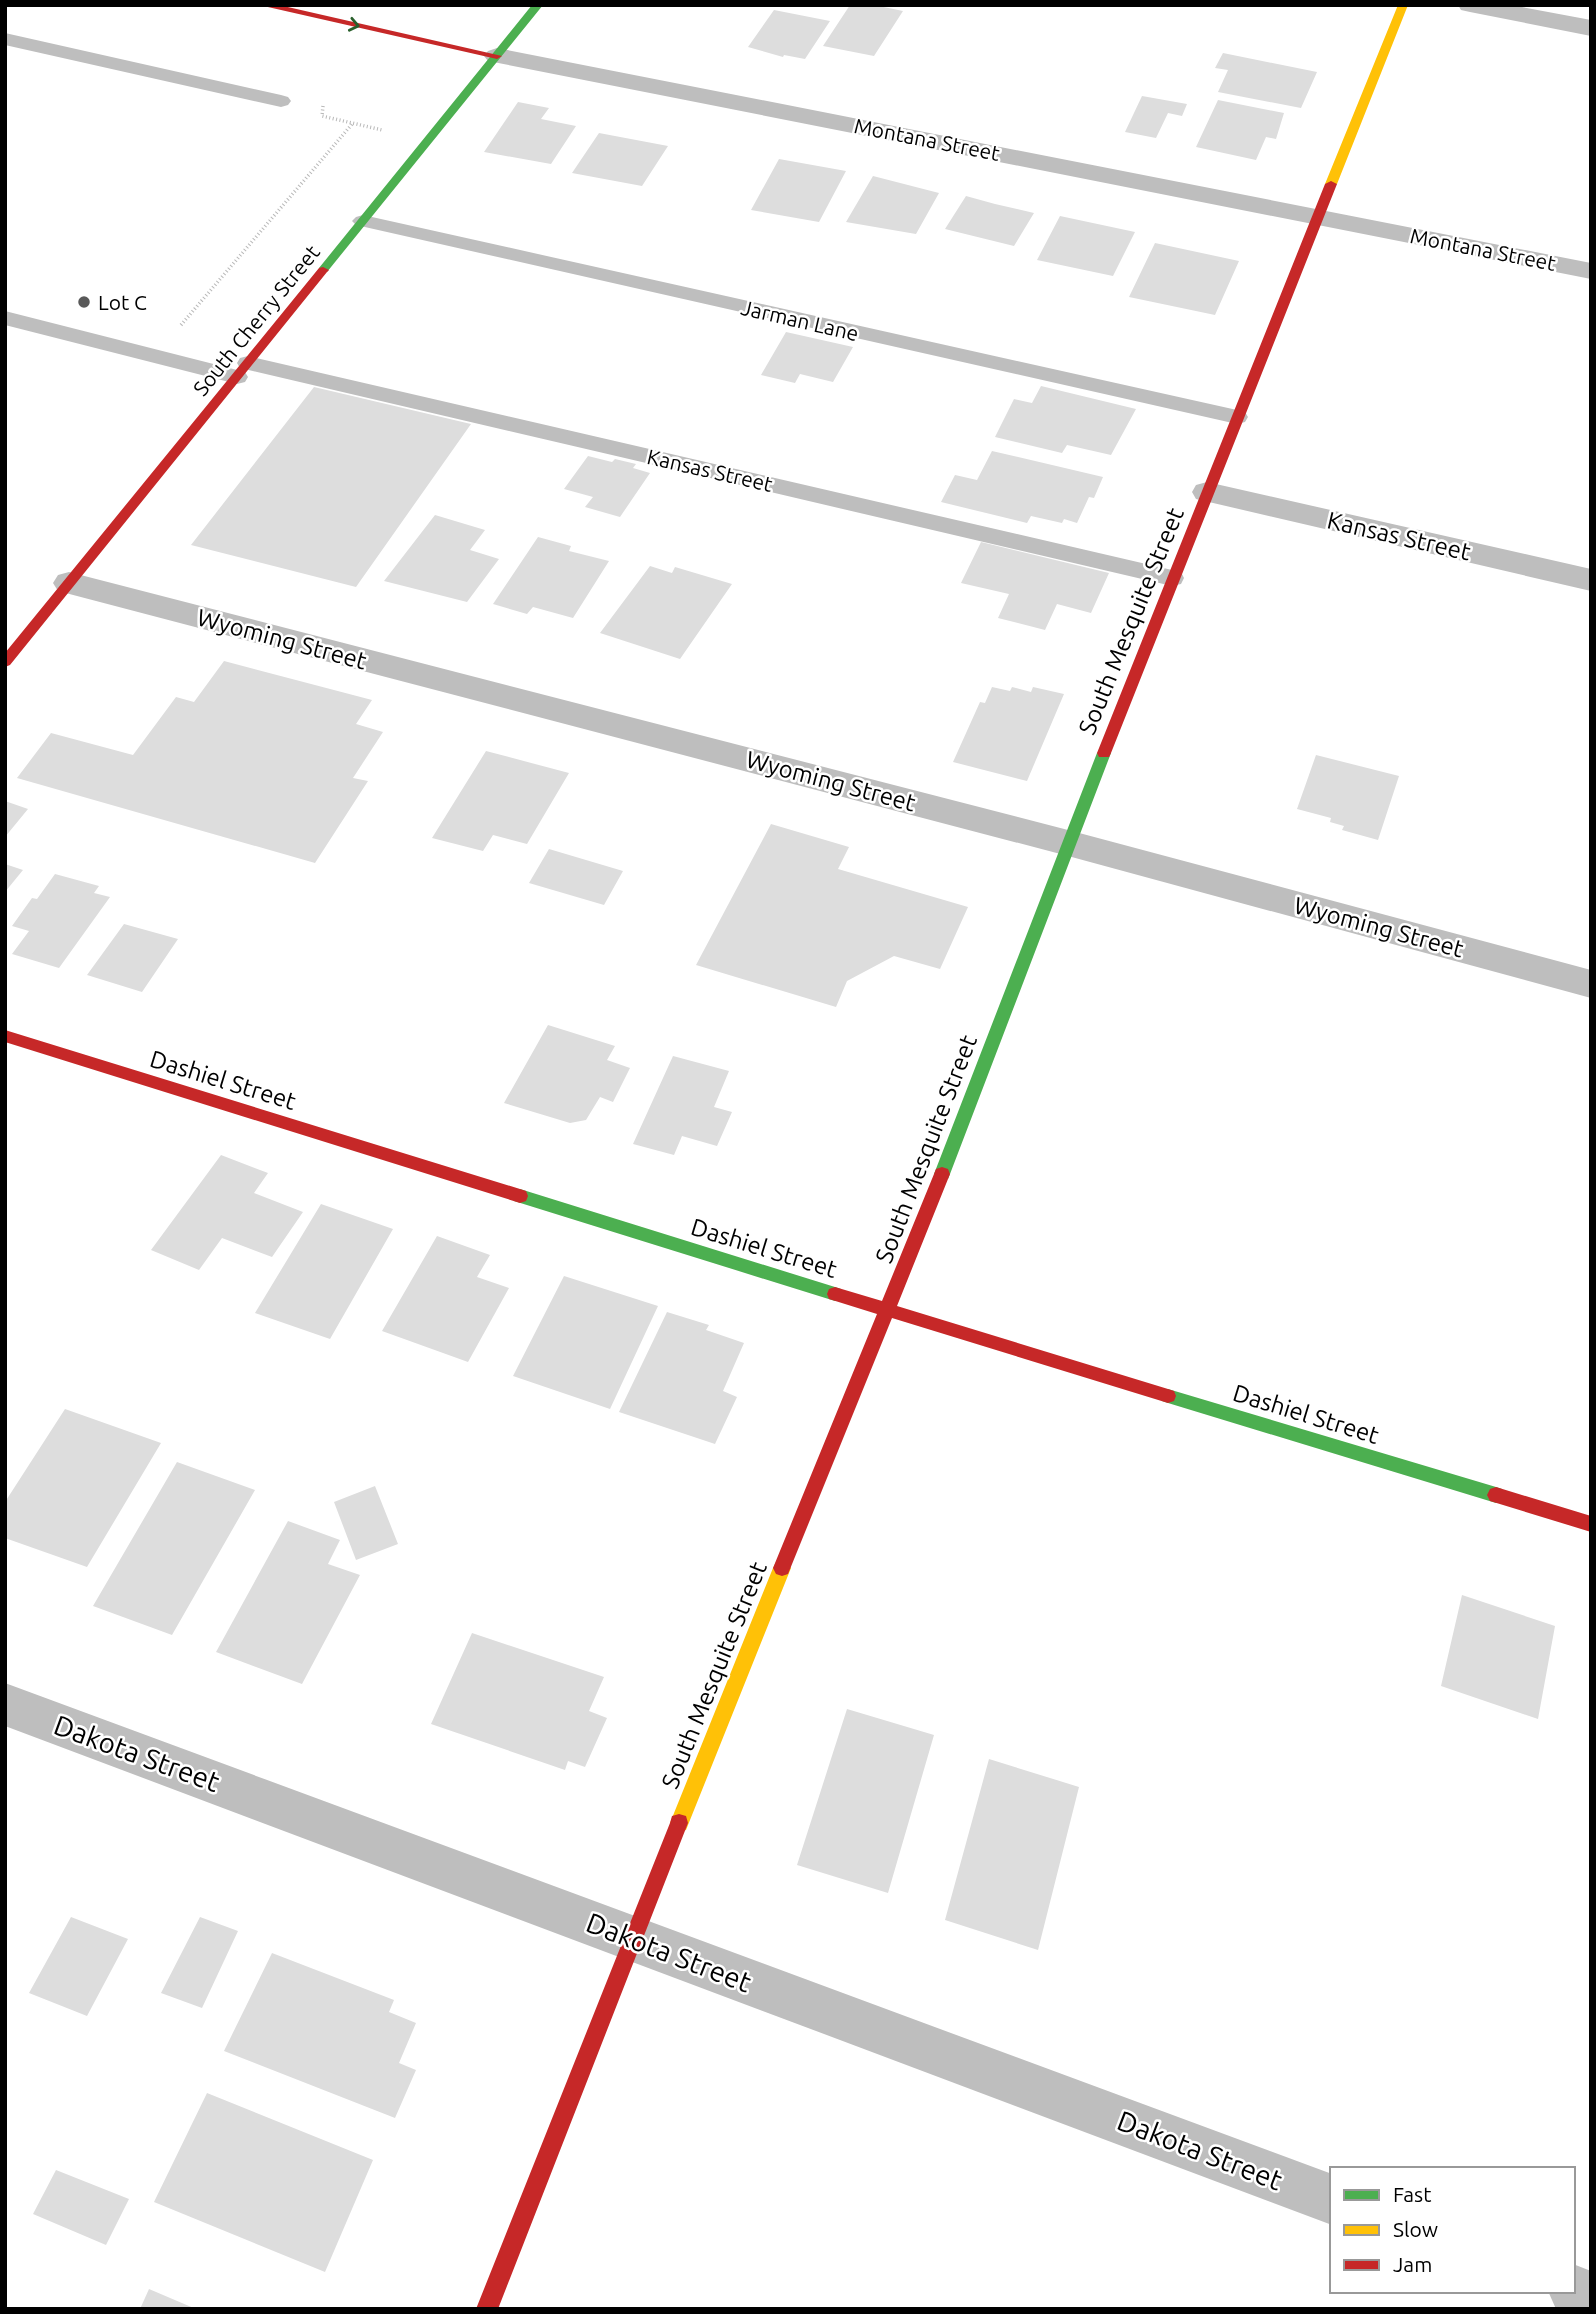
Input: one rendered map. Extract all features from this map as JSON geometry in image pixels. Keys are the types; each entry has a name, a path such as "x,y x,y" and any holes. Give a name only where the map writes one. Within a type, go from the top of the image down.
{"street":[{"name":"Montana Street","path":"264,5 497,56 1318,215 1591,271"},
{"name":"South Cherry Street","path":"5,662 538,5"},
{"name":"South Mesquite Street","path":"487,2309 632,1938 915,1244 1172,578 1404,5"},
{"path":"1470,5 1591,28"},
{"name":"Kansas Street","path":"1207,492 1591,580"},
{"name":"Wyoming Street","path":"69,583 1068,843 1591,984"},
{"name":"Dashiel Street","path":"5,1036 886,1310 1591,1524"},
{"name":"Dakota Street","path":"5,1704 1330,2199"}],"lane":[{"path":"5,39 281,101"},
{"name":"Jarman Lane","path":"363,221 1237,417"},
{"name":"Kansas Street","path":"5,318 1172,578"}],"path":[{"path":"324,102 322,116 384,130"},
{"path":"191,328 179,327 353,123"}],"building":[{"path":"850,5 874,5 903,11 874,56 823,46"},
{"path":"774,10 830,21 805,59 783,57 748,47"},
{"path":"1223,53 1317,72 1301,108 1218,92 1228,70 1215,68"},
{"path":"1142,96 1187,104 1182,116 1168,113 1156,138 1125,132"},
{"path":"1218,100 1284,113 1276,139 1266,137 1256,160 1196,147"},
{"path":"518,102 549,108 541,119 576,126 551,164 484,152"},
{"path":"599,133 668,146 642,186 572,173"},
{"path":"779,159 846,171 819,222 751,210"},
{"path":"873,176 939,193 916,234 846,222"},
{"path":"966,196 1034,213 1014,246 945,229"},
{"path":"1060,216 1135,232 1113,276 1037,260"},
{"path":"1155,243 1239,261 1215,315 1129,297"},
{"path":"786,332 853,347 833,382 800,374 795,383 761,375"},
{"path":"1041,386 1136,409 1111,455 1067,445 1062,453 995,437 1014,399 1032,403"},
{"path":"314,387 471,424 356,587 191,545"},
{"path":"992,451 1103,477 1094,498 1089,497 1077,523 1064,519 1062,523 1031,516 1027,523 941,502 955,475 977,480"},
{"path":"588,456 636,464 633,468 650,473 620,517 585,507 593,497 564,489"},
{"path":"435,515 485,530 470,550 499,559 467,602 384,581"},
{"path":"538,537 571,546 569,551 609,561 573,618 533,607 527,614 493,604"},
{"path":"981,542 1109,573 1091,613 1057,604 1045,630 998,618 1009,594 961,583"},
{"path":"650,566 672,573 675,567 732,584 680,659 600,633"},
{"path":"224,661 372,700 356,724 383,732 353,778 368,781 315,863 17,778 51,733 133,755 176,697 194,702"},
{"path":"992,687 1010,691 1012,687 1031,692 1033,687 1064,694 1027,781 953,762 980,702 985,703"},
{"path":"486,751 569,773 527,844 493,835 483,851 432,838"},
{"path":"1316,755 1399,776 1378,840 1342,830 1344,826 1330,822 1331,818 1297,809"},
{"path":"5,801 28,809 5,837"},
{"path":"771,824 849,847 838,869 968,907 940,969 894,956 847,981 836,1007 696,965"},
{"path":"549,849 623,871 604,905 529,883"},
{"path":"5,864 23,870 5,892"},
{"path":"55,874 99,886 94,893 110,897 59,968 12,954 29,931 12,926 32,898 37,899"},
{"path":"124,924 178,939 142,992 87,975"},
{"path":"548,1025 615,1046 607,1060 630,1068 613,1102 600,1097 586,1120 570,1123 504,1103"},
{"path":"673,1056 729,1071 714,1107 732,1112 717,1146 682,1136 674,1155 633,1144"},
{"path":"221,1155 268,1173 254,1193 303,1212 272,1257 222,1238 199,1270 151,1250"},
{"path":"321,1204 393,1229 330,1339 255,1313"},
{"path":"437,1236 490,1255 477,1277 509,1288 468,1362 382,1331"},
{"path":"564,1276 658,1306 610,1409 513,1376"},
{"path":"667,1312 709,1325 706,1330 744,1343 723,1391 737,1397 715,1444 619,1412"},
{"path":"65,1409 161,1443 87,1567 5,1538 5,1502"},
{"path":"177,1462 255,1490 172,1635 93,1606"},
{"path":"375,1486 398,1544 356,1560 334,1502"},
{"path":"288,1521 340,1540 328,1564 360,1575 302,1684 216,1652"},
{"path":"1462,1595 1555,1626 1538,1719 1441,1686"},
{"path":"472,1633 604,1677 589,1711 607,1718 585,1767 568,1761 565,1770 431,1724"},
{"path":"847,1709 934,1735 888,1893 797,1865"},
{"path":"989,1759 1079,1787 1038,1950 945,1920"},
{"path":"71,1917 128,1939 87,2016 29,1993"},
{"path":"200,1917 238,1931 202,2008 161,1993"},
{"path":"272,1953 394,2000 389,2012 416,2023 399,2063 416,2070 395,2118 224,2051"},
{"path":"207,2093 373,2160 325,2272 154,2202"},
{"path":"56,2170 129,2199 106,2245 33,2214"},
{"path":"149,2289 196,2309 140,2309"}],"traffic: fast":[{"path":"323,270 538,5"},
{"path":"942,1174 1104,753"},
{"path":"520,1196 835,1294"},
{"path":"1168,1396 1496,1495"}],"traffic: slow":[{"path":"1331,184 1403,5"},
{"path":"679,1823 782,1568"}],"traffic: jam":[{"path":"264,5 497,56"},
{"path":"1104,753 1331,184"},
{"path":"5,662 323,270"},
{"path":"5,1036 520,1196"},
{"path":"782,1568 942,1174"},
{"path":"835,1294 1168,1396"},
{"path":"1496,1495 1591,1524"},
{"path":"487,2309 679,1823"}],"place":[{"name":"Lot C","path":"84,302"}]}
